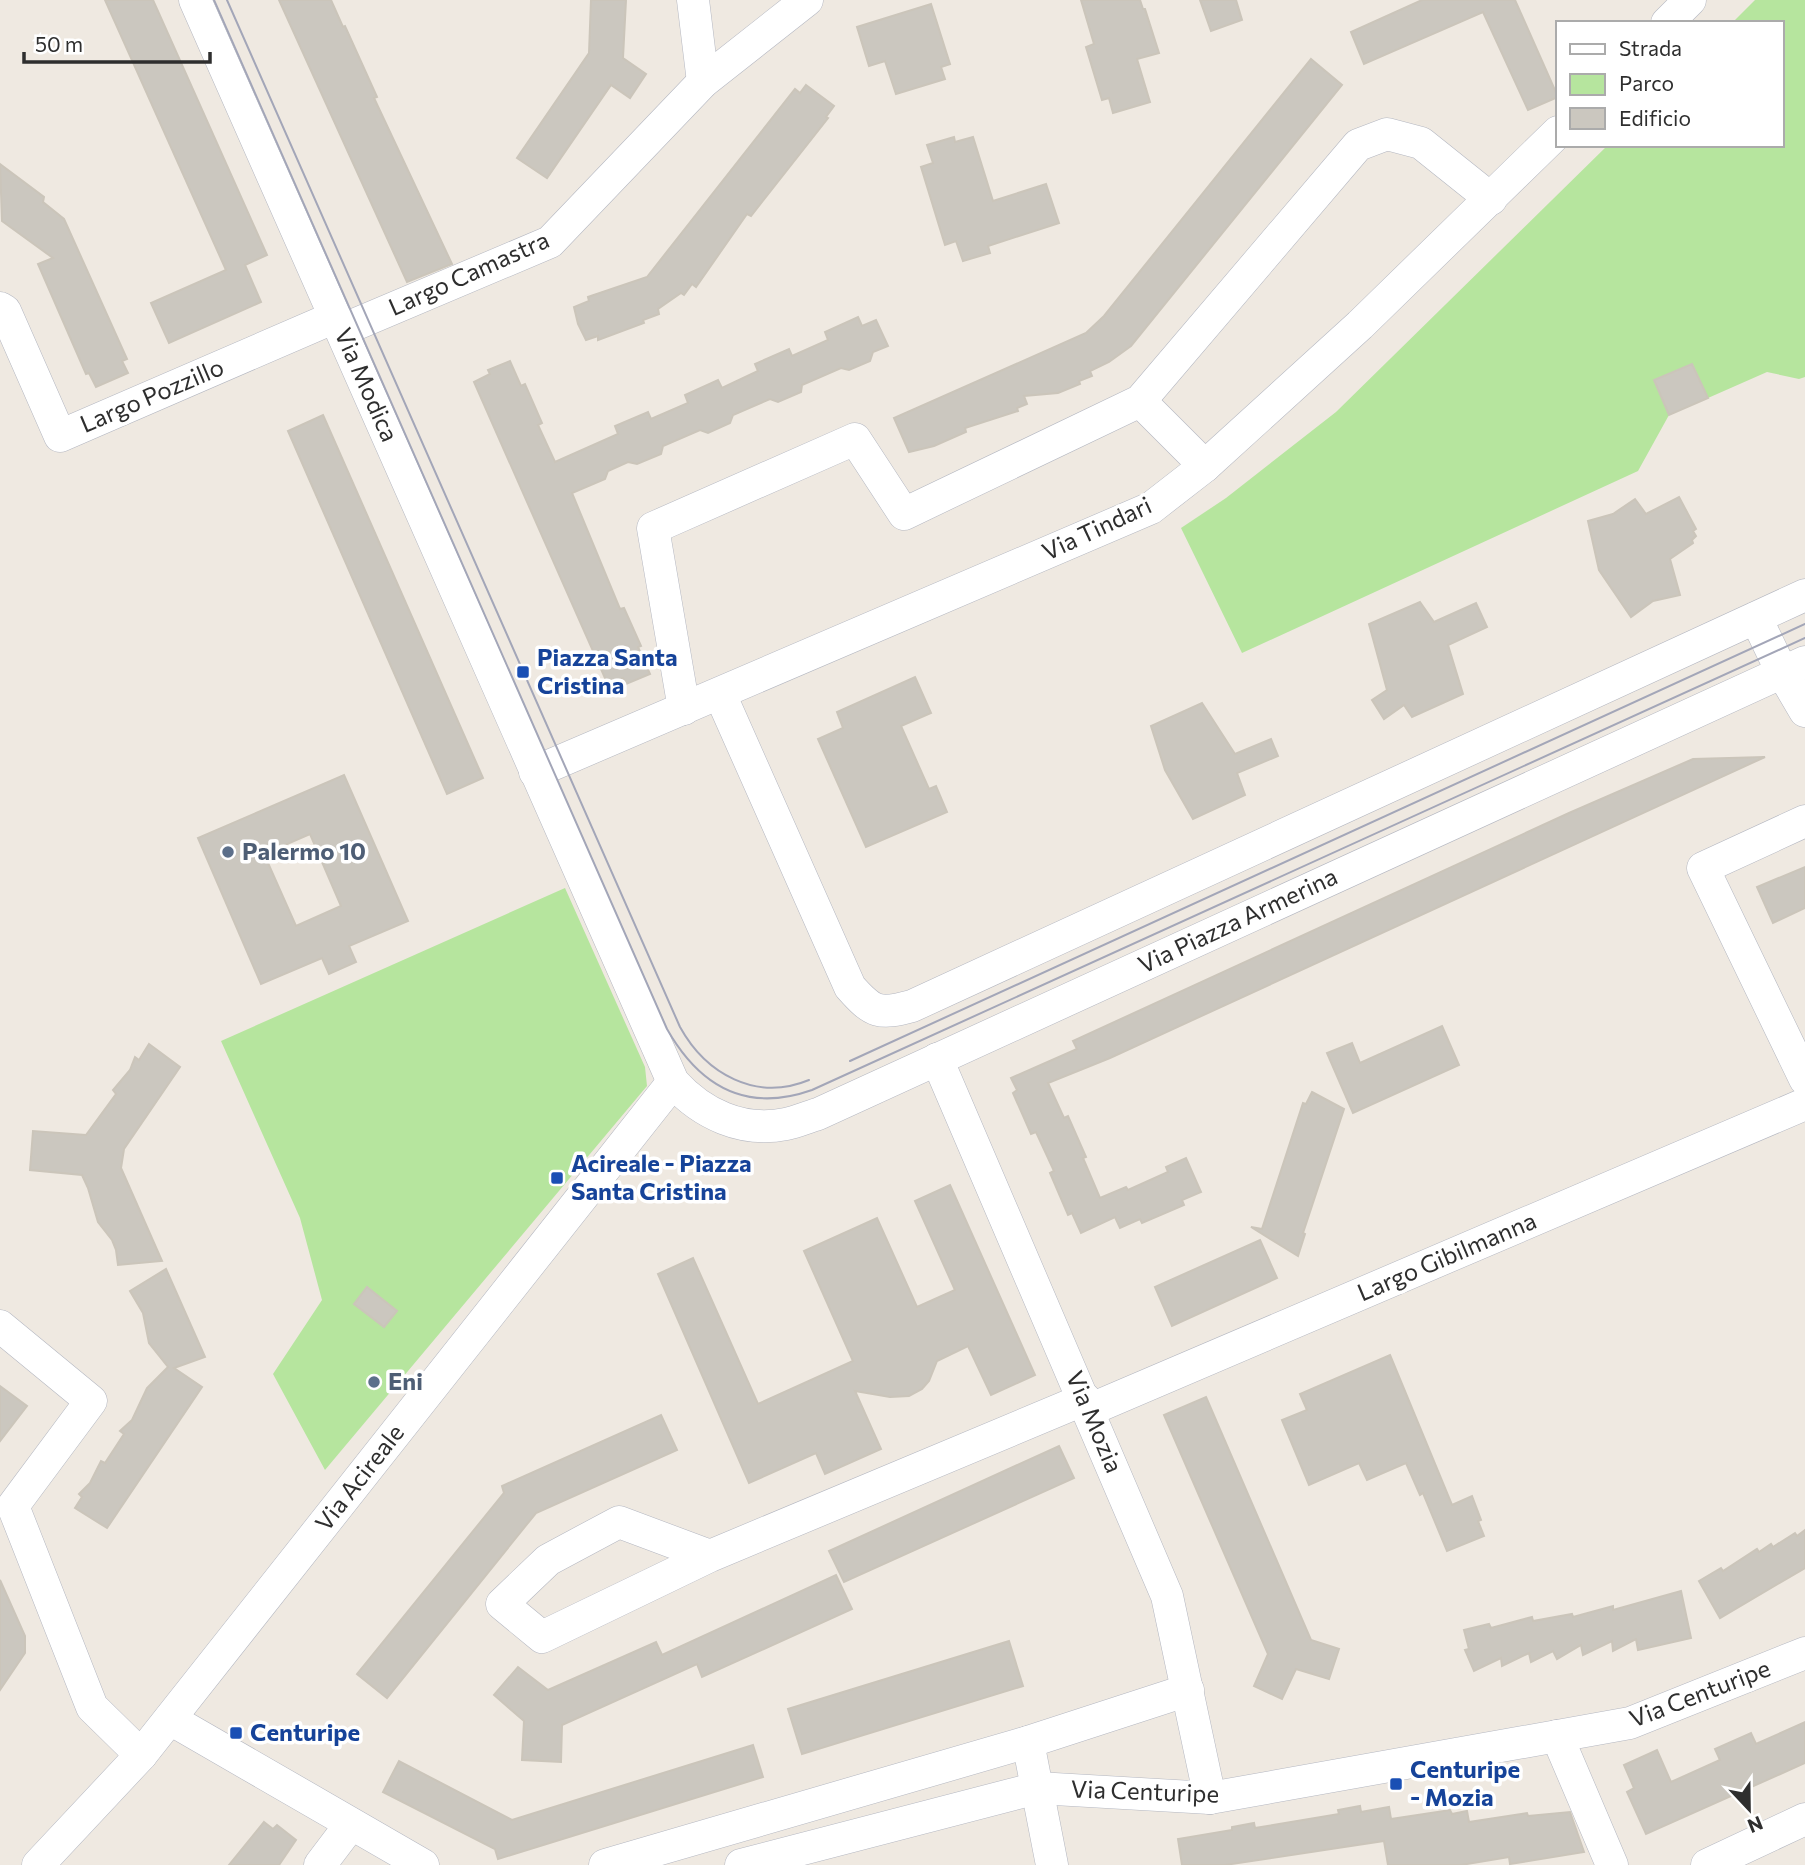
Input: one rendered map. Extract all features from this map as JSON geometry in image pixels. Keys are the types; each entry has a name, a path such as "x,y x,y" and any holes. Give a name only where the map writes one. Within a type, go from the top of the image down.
{"street":[{"name":"Via Modica","path":"195,0 535,772"},
{"path":"692,0 703,82"},
{"name":"Largo Camastra","path":"339,323 550,242 703,82 807,0"},
{"path":"684,709 653,528 855,439 904,514 1140,401 1358,145 1387,134 1421,143 1492,199"},
{"name":"Via Tindari","path":"535,772 1151,508 1205,466 1360,325 1556,134"},
{"name":"Largo Pozzillo","path":"0,308 5,311 60,436 339,323"},
{"path":"1140,401 1205,466"},
{"path":"720,694 850,986 865,1004 886,1013 912,1006 1805,595"},
{"path":"1756,618 1793,667 1805,710"},
{"name":"Via Piazza Armerina","path":"673,1082 686,1096 707,1111 734,1123 760,1126 785,1124 818,1114 1793,667"},
{"path":"535,772 673,1082"},
{"path":"1805,821 1703,868 1805,1079"},
{"name":"Via Mozia","path":"937,1059 1167,1596 1210,1798"},
{"name":"Via Acireale","path":"38,1865 141,1755 673,1082"},
{"name":"Largo Gibilmanna","path":"710,1556 619,1522 548,1560 502,1604 542,1637 710,1556 1087,1404 1805,1104"},
{"path":"0,1326 91,1401 13,1506 92,1707 141,1755"},
{"name":"Via Centuripe","path":"1028,1742 1037,1787 1210,1798 1630,1723 1805,1653"},
{"path":"605,1865 1028,1742 1188,1690"},
{"path":"170,1719 423,1865"},
{"path":"1557,1736 1612,1865"},
{"path":"741,1865 1037,1787 1052,1865"},
{"path":"1707,1865 1805,1819"},
{"path":"320,1865 351,1824"}],"green space":[{"path":"1755,0 1805,0 1805,377 1799,379 1767,372 1708,398 1693,365 1654,380 1669,415 1638,471 1242,653 1181,528 1226,498 1336,412 1606,147 1784,147 1784,21 1734,21"},
{"path":"565,888 645,1067 647,1086 325,1470 273,1374 322,1300 300,1218 221,1041"}],"building":[{"path":"105,0 153,0 267,255 245,265 261,302 169,343 151,303 226,270"},
{"path":"279,0 331,0 452,264 407,282"},
{"path":"591,0 626,0 623,58 646,74 630,98 611,85 547,178 517,158 589,53"},
{"path":"1081,0 1140,0 1159,53 1137,59 1150,102 1113,113 1109,98 1102,100 1086,47 1094,44"},
{"path":"1200,0 1236,0 1242,20 1211,31"},
{"path":"1422,0 1515,0 1556,98 1528,110 1483,12 1364,64 1351,32"},
{"path":"931,4 950,64 941,67 945,79 896,94 885,61 869,66 857,27"},
{"path":"1311,59 1342,85 1131,346 1109,362 1090,371 1092,376 1079,381 1080,384 1058,393 1024,396 1027,404 1017,408 1018,411 965,428 966,432 934,446 909,452 894,418 1086,333 1104,316"},
{"path":"806,85 834,106 826,117 828,118 751,216 747,214 696,287 692,284 684,295 681,293 658,309 659,314 643,320 644,323 598,340 598,336 586,340 574,307 589,301 588,297 647,277 795,89 800,93"},
{"path":"954,137 955,142 973,137 993,201 1046,184 1059,223 988,246 990,253 963,261 956,241 945,245 921,167 933,163 927,145"},
{"path":"0,164 44,197 43,202 64,219 127,359 122,361 128,373 96,387 89,373 86,374 38,264 53,258 2,221"},
{"path":"858,317 862,326 876,320 888,346 873,352 870,361 849,370 841,368 802,385 801,392 778,402 770,399 733,415 730,423 708,433 700,430 663,446 661,454 637,464 628,462 608,471 605,479 572,493 620,609 624,608 641,646 638,647 650,674 626,684 623,678 608,685 474,382 490,374 488,370 510,361 521,386 525,384 542,423 538,425 555,462 618,434 615,426 648,412 651,419 688,403 685,395 718,380 722,388 758,371 755,364 789,349 792,356 828,340 825,332"},
{"path":"1692,364 1708,398 1669,415 1654,380"},
{"path":"323,415 483,778 447,794 288,431"},
{"path":"1679,497 1696,529 1693,531 1696,536 1692,540 1693,543 1670,559 1680,595 1653,601 1631,617 1599,570 1588,521 1613,514 1635,499 1646,514"},
{"path":"1420,602 1434,622 1476,603 1487,627 1448,645 1463,694 1412,717 1404,705 1384,719 1372,700 1387,690 1369,624"},
{"path":"915,677 931,713 901,726 929,789 936,786 947,812 866,847 818,739 843,728 837,712"},
{"path":"1202,703 1235,754 1271,739 1278,756 1237,773 1245,795 1193,819 1165,770 1151,726"},
{"path":"1765,757 1110,1058 1048,1083 1064,1118 1068,1116 1100,1198 1126,1187 1128,1190 1168,1172 1166,1167 1186,1158 1201,1192 1182,1200 1184,1205 1142,1223 1140,1219 1120,1228 1115,1217 1081,1233 1072,1213 1068,1215 1050,1173 1054,1171 1036,1132 1031,1134 1013,1093 1017,1090 1011,1078 1077,1049 1073,1041 1569,813 1693,759"},
{"path":"344,775 408,921 349,946 356,962 329,974 322,958 261,984 198,838","holes":["310,834 341,906 296,926 264,854"]},
{"path":"1805,867 1805,908 1773,923 1757,887"},
{"path":"1442,1026 1459,1065 1353,1113 1327,1053 1352,1043 1360,1063"},
{"path":"149,1044 180,1067 124,1149 121,1168 162,1261 118,1265 112,1240 98,1222 82,1175 30,1170 33,1131 86,1135 116,1094 113,1090 130,1070 135,1057 139,1060"},
{"path":"1312,1092 1344,1109 1298,1256 1251,1227 1262,1229 1303,1103 1306,1104"},
{"path":"950,1185 1035,1375 991,1395 968,1346 937,1361 929,1381 922,1389 909,1396 890,1397 855,1391 881,1449 825,1474 816,1453 749,1483 658,1274 693,1258 758,1404 853,1361 804,1251 877,1218 917,1307 955,1290 915,1201"},
{"path":"1260,1240 1277,1278 1172,1326 1155,1287"},
{"path":"166,1269 205,1357 174,1368 202,1387 107,1528 75,1508 82,1497 79,1494 90,1483 101,1461 105,1463 124,1434 120,1431 132,1420 147,1388 168,1367 149,1343 143,1313 130,1291"},
{"path":"367,1287 397,1311 384,1327 354,1304"},
{"path":"1390,1355 1452,1505 1472,1496 1481,1520 1478,1521 1484,1536 1447,1551 1423,1493 1420,1495 1406,1463 1367,1480 1359,1463 1309,1485 1282,1420 1307,1410 1300,1394"},
{"path":"0,1386 27,1406 0,1441"},
{"path":"1206,1397 1311,1640 1339,1649 1329,1679 1296,1669 1282,1699 1254,1686 1268,1654 1164,1415"},
{"path":"661,1415 677,1450 536,1513 387,1698 357,1674 504,1493 502,1486"},
{"path":"1059,1446 1074,1478 844,1582 829,1551"},
{"path":"1805,1530 1805,1568 1720,1618 1699,1581 1721,1568 1723,1571 1757,1549 1759,1552 1771,1544 1773,1547"},
{"path":"836,1575 852,1609 702,1677 697,1664 562,1725 561,1762 522,1760 524,1721 494,1695 518,1667 548,1690 656,1642 662,1655"},
{"path":"0,1580 25,1636 25,1653 0,1690"},
{"path":"1681,1591 1691,1638 1638,1650 1636,1639 1613,1651 1612,1641 1583,1655 1581,1645 1557,1659 1553,1651 1531,1662 1529,1653 1502,1666 1501,1658 1474,1671 1465,1650 1469,1649 1464,1630 1489,1624 1491,1628 1532,1617 1533,1621 1572,1614 1573,1617 1613,1606 1613,1610"},
{"path":"1009,1641 1023,1686 802,1754 788,1709"},
{"path":"1805,1722 1805,1763 1646,1834 1627,1792 1634,1788 1624,1765 1657,1750 1671,1782 1720,1760 1715,1749 1751,1733 1756,1744"},
{"path":"753,1745 763,1777 498,1859 495,1849 383,1792 399,1761 512,1820"},
{"path":"1360,1806 1361,1812 1389,1807 1391,1819 1450,1810 1452,1814 1467,1811 1469,1822 1527,1813 1528,1816 1570,1812 1584,1852 1510,1864 1509,1857 1461,1865 1388,1865 1384,1841 1225,1865 1182,1865 1178,1839 1232,1830 1232,1827 1254,1823 1255,1828 1339,1814 1338,1810"},
{"path":"264,1822 273,1829 277,1825 296,1840 279,1865 229,1865"}],"tram line":[{"path":"214,0 667,1029 694,1066 727,1090 746,1096 767,1098 812,1090 1805,638"},
{"path":"227,0 680,1027 704,1058 734,1079 770,1088 809,1080"},
{"path":"850,1061 1805,624"}],"place":[{"name":"Piazza Santa Cristina","path":"523,672"},
{"name":"Palermo 10","path":"228,852"},
{"name":"Acireale - Piazza Santa Cristina","path":"557,1178"},
{"name":"Eni","path":"374,1382"},
{"name":"Centuripe","path":"236,1733"},
{"name":"Centuripe - Mozia","path":"1396,1784"}]}
